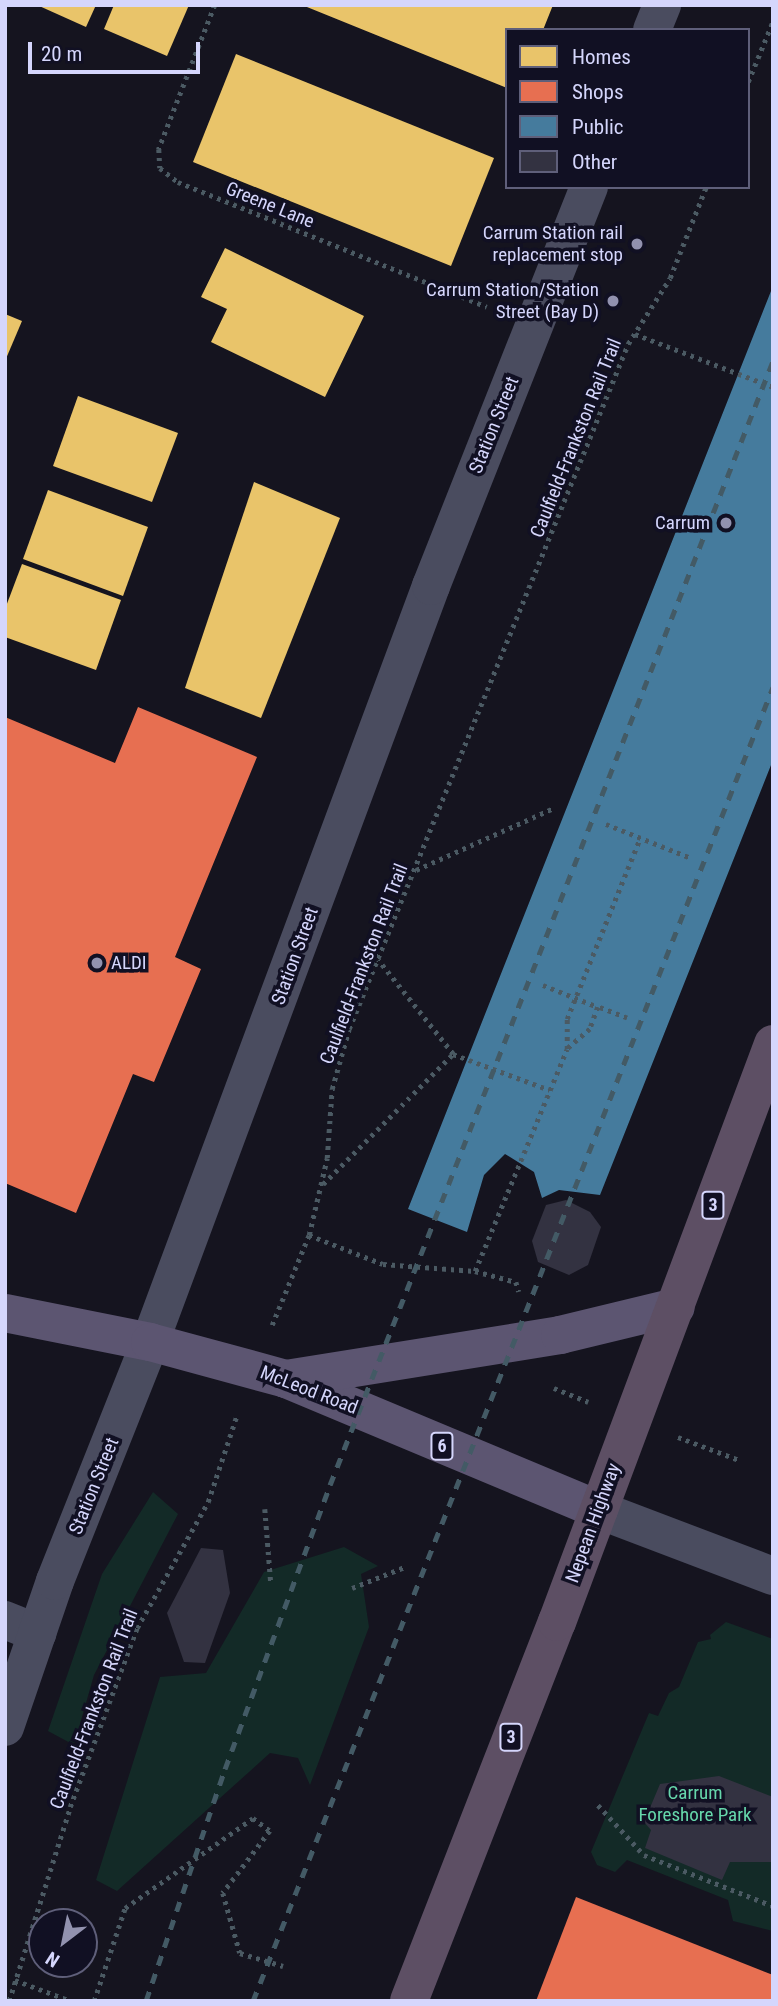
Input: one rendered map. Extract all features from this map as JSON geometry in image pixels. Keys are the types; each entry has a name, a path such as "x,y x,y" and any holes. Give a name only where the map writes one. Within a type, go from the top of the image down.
{"highway":[{"name":"Nepean Highway","path":"409,2001 600,1510 773,1044"}],"main road":[{"path":"270,1374 560,1335 676,1307"},
{"name":"McLeod Road","path":"5,1313 150,1342 270,1374 600,1510"}],"street":[{"path":"653,28 662,5"},
{"name":"Station Street","path":"5,1727 21,1626 150,1342 427,598 588,189"},
{"path":"600,1510 773,1576"}],"path":[{"name":"Greene Lane","path":"215,5 159,149 160,168 177,182 533,327"},
{"path":"750,77 773,21"},
{"name":"Caulfield-Frankston Rail Trail","path":"9,2001 70,1807 137,1628 208,1502 270,1374 321,1186 332,1089 349,1029 635,334 670,278 705,189"},
{"path":"635,334 773,387"},
{"path":"415,870 554,808"},
{"path":"606,824 691,858"},
{"path":"475,1271 567,1049 567,1019 640,838"},
{"path":"378,960 453,1054 550,1090"},
{"path":"542,985 627,1018"},
{"path":"567,1049 590,1029 598,1007"},
{"path":"321,1186 453,1054"},
{"path":"309,1235 383,1264 475,1271 516,1282"},
{"path":"265,1509 271,1584"},
{"path":"352,1588 407,1566"},
{"path":"598,1805 644,1855 773,1906"},
{"path":"93,2001 125,1908 253,1818 270,1831 223,1893 240,1953 283,1966"},
{"path":"15,1980 71,2001"}],"green space":[{"path":"153,1492 178,1514 94,1675 74,1745 48,1731 102,1574"},
{"path":"344,1547 378,1566 361,1574 369,1627 310,1785 298,1758 270,1753 117,1891 96,1880 160,1677 206,1673 264,1572"},
{"name":"Carrum Foreshore Park","path":"726,1622 773,1639 773,1931 733,1921 728,1900 627,1860 615,1872 597,1865 591,1852 649,1713 658,1716 669,1693 679,1687 698,1642 711,1639 710,1635"}],"building: Homes":[{"path":"37,5 96,5 86,27"},
{"path":"114,5 189,5 167,56 104,29"},
{"path":"302,5 553,5 544,28 505,28 505,87"},
{"path":"236,54 494,158 451,266 193,162"},
{"path":"225,248 364,316 325,397 211,342 227,309 201,297"},
{"path":"5,314 22,321 5,361"},
{"path":"78,396 178,433 152,502 53,466"},
{"path":"254,482 340,518 261,718 185,688"},
{"path":"48,490 148,527 123,596 23,559"},
{"path":"22,564 121,600 96,670 5,637 5,609"}],"building: Shops":[{"name":"ALDI","path":"138,707 257,757 175,957 201,969 154,1082 133,1074 76,1213 5,1183 5,717 115,763"},
{"path":"576,1897 773,1975 773,2001 536,2001"}],"building: Public":[{"name":"Carrum","path":"773,286 773,760 600,1195 559,1190 542,1198 534,1172 505,1154 484,1175 467,1232 408,1209"}],"building: Other":[{"path":"566,1200 590,1212 601,1227 588,1265 569,1275 538,1262 532,1241 546,1205"},
{"path":"201,1548 223,1550 230,1593 205,1663 184,1662 167,1613"},
{"path":"719,1776 773,1797 773,1862 730,1862 722,1880 645,1848 651,1830 644,1822 660,1784"}],"railway":[{"path":"146,2001 225,1769 330,1485 773,361"},
{"path":"253,2001 773,687"}],"place":[{"name":"Carrum Station rail replacement stop","path":"637,244"},
{"name":"Carrum Station/Station Street (Bay D)","path":"613,301"},
{"name":"Carrum","path":"726,523"},
{"name":"ALDI","path":"97,963"}]}
